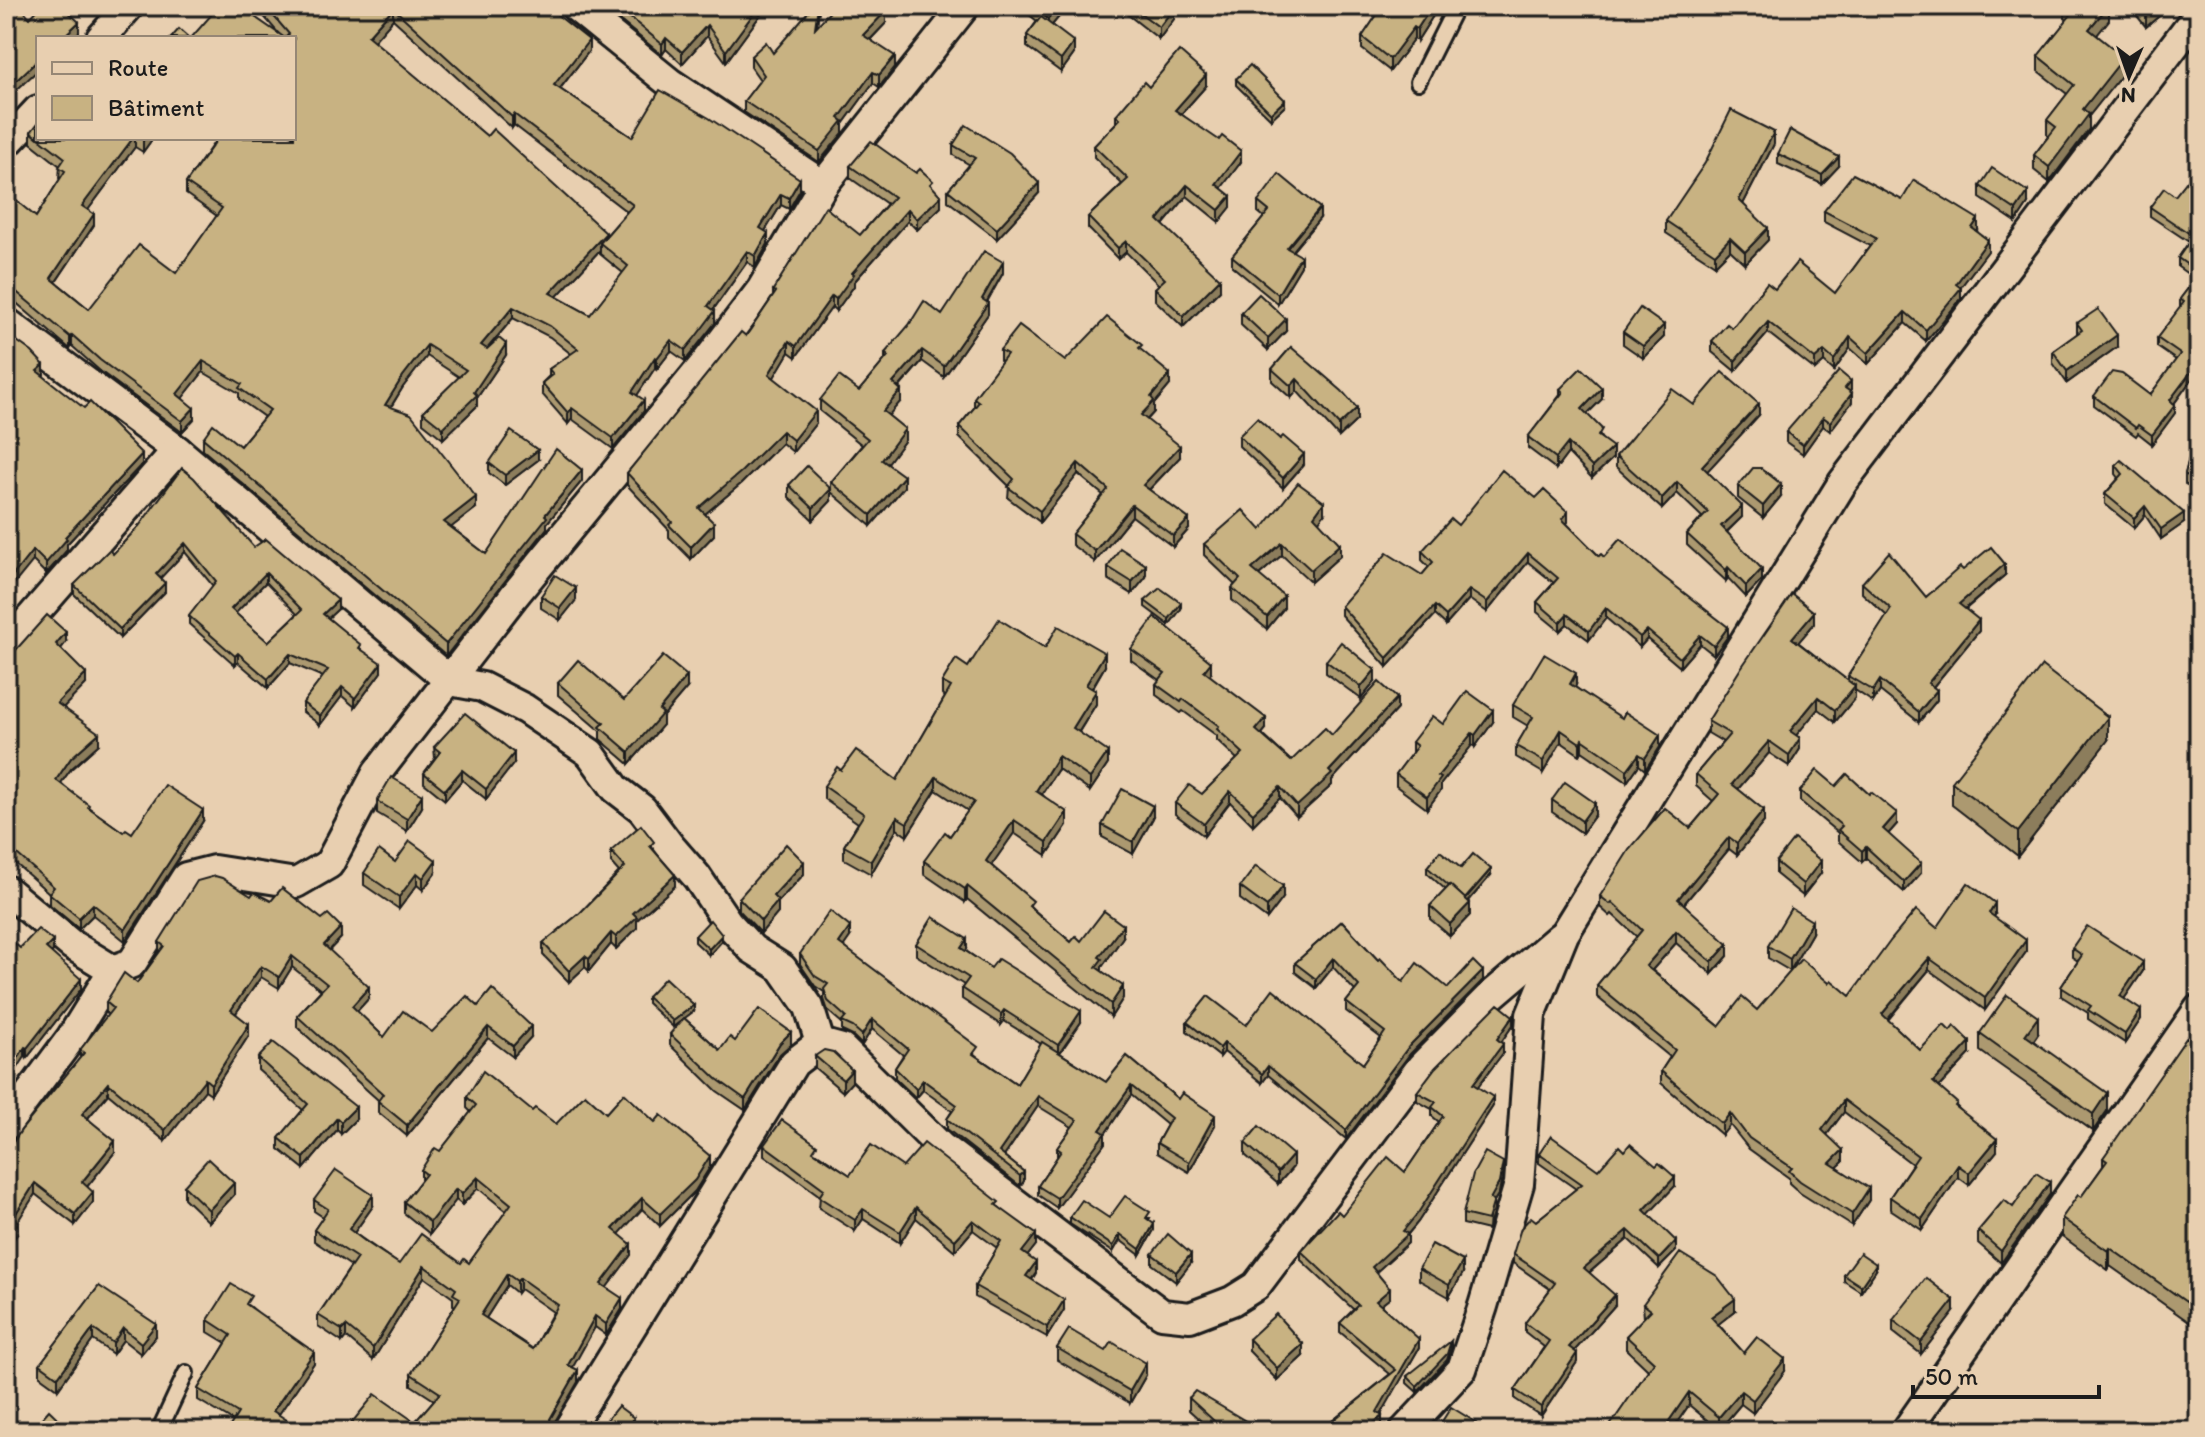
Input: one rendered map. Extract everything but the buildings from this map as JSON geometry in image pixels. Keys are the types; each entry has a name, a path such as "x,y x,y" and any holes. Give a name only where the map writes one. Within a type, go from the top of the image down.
{"street":[{"path":"103,36 129,6"},
{"path":"575,6 670,83 823,185"},
{"path":"6,1125 71,1038 113,970 132,963 186,877 214,870 296,883 329,864 377,773 513,597 668,411 761,290 823,185 965,6"},
{"path":"1404,1431 1462,1369 1483,1306 1519,1184 1531,1015 1564,934 1843,482 2199,13"},
{"path":"6,144 36,112"},
{"path":"6,322 177,450 450,681 482,687 525,709 590,753 616,789 642,809 697,877 728,923 752,949 782,968 809,1007 820,1043"},
{"path":"6,646 177,450"},
{"path":"6,890 72,945 113,970"},
{"path":"820,1043 842,1049 941,1147 1162,1314 1190,1317 1232,1301 1256,1286 1422,1066 1493,994 1564,934"},
{"path":"1906,1431 2199,1009"},
{"path":"567,1431 794,1063 820,1043"}],"lane":[{"path":"1418,82 1456,6"},
{"path":"159,1431 186,1373"}]}
